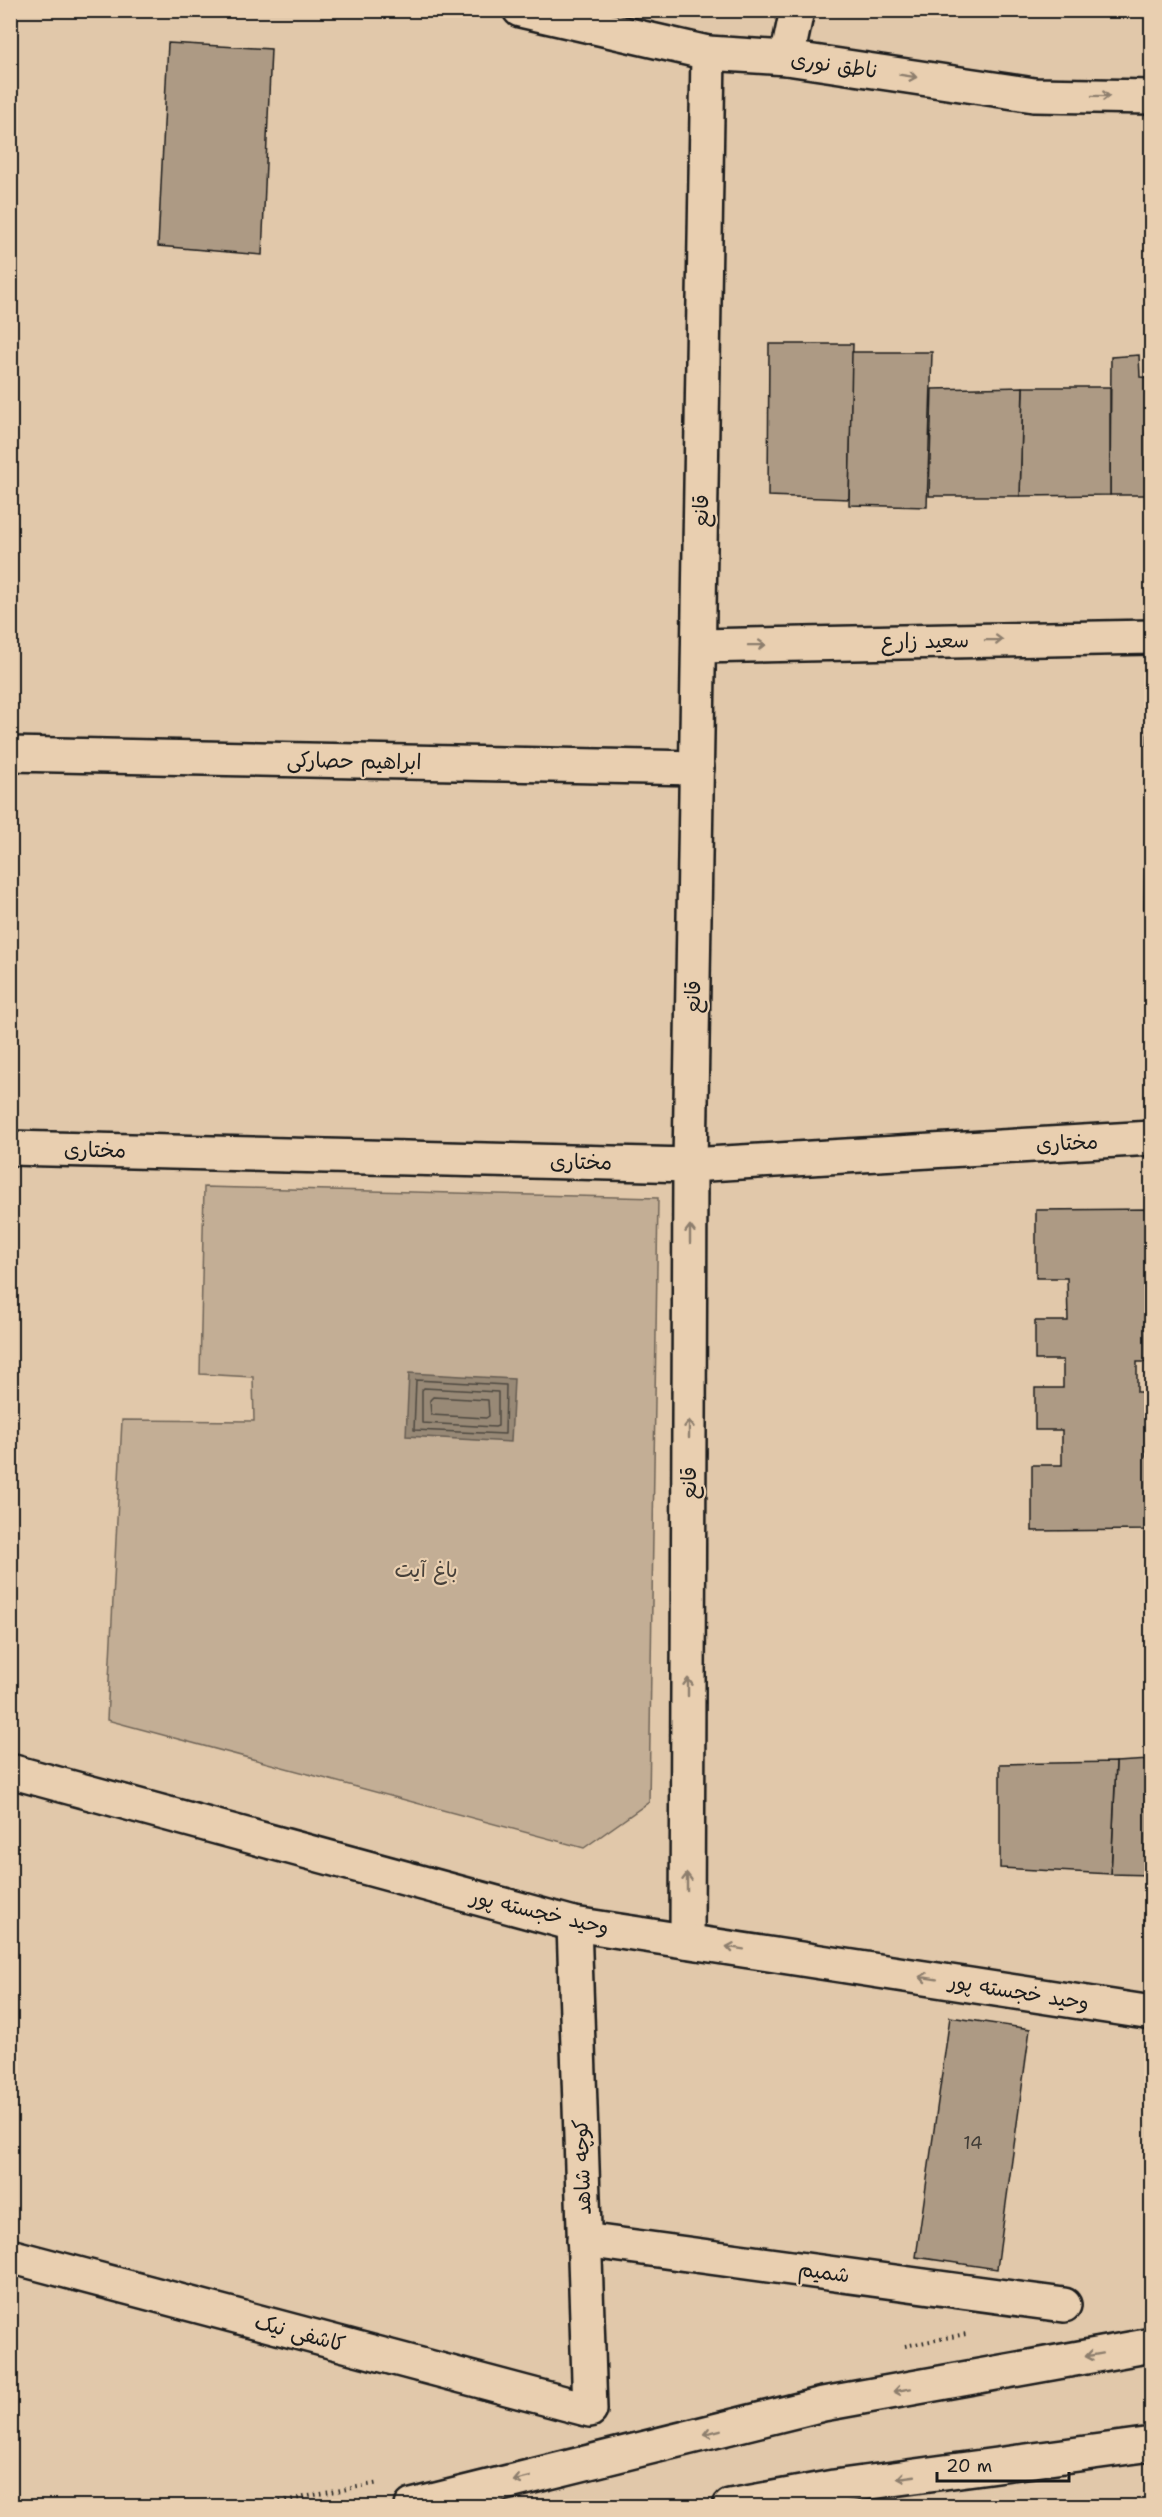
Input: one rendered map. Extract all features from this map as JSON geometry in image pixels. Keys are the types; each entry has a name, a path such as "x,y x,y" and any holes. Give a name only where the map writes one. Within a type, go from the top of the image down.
{"main road":[{"name":"ناطق نوری","path":"520,10 708,53 788,58 1034,95 1152,97"},
{"path":"788,58 798,10"},
{"name":"قانع","path":"687,1941 690,1165 708,53"},
{"name":"سعید زارع","path":"699,646 1152,637"},
{"name":"ابراهیم حصارکی","path":"10,754 697,768"},
{"name":"مختاری","path":"10,1148 690,1165 1152,1138"},
{"name":"وحید خجسته پور","path":"10,1771 574,1924 1152,2013"},
{"name":"کوچه شاهد","path":"574,1924 590,2410"},
{"name":"شمیم","path":"584,2240 1064,2305"},
{"name":"کاشفی نیک","path":"10,2256 590,2410"},
{"path":"412,2506 823,2404 1152,2345"},
{"path":"730,2506 834,2487 1152,2444"}],"green space":[{"name":"باغ آیت","path":"204,1187 658,1198 649,1802 584,1848 107,1720 122,1420 254,1421 253,1377 200,1374"}],"water":[{"path":"409,1373 514,1379 511,1442 406,1436"}],"building":[{"path":"168,43 271,49 262,255 158,246"},
{"path":"769,344 853,344 849,499 768,496"},
{"path":"852,352 932,352 927,507 849,505"},
{"path":"1139,355 1140,377 1152,378 1152,495 1110,495 1111,357"},
{"path":"1023,387 1110,387 1110,495 1020,496"},
{"path":"1023,387 1020,496 929,496 932,389"},
{"path":"1148,716 1152,716 1152,918 1144,908"},
{"path":"1152,1209 1152,1280 1147,1280 1148,1317 1152,1317 1152,1362 1137,1362 1137,1392 1152,1392 1152,1430 1145,1430 1146,1456 1152,1456 1152,1530 1032,1531 1032,1465 1062,1465 1062,1430 1035,1430 1035,1388 1063,1388 1063,1360 1035,1360 1035,1321 1068,1321 1067,1278 1036,1278 1036,1210"},
{"path":"1150,1760 1152,1875 1111,1874 1116,1762"},
{"path":"1116,1762 1111,1874 1000,1868 1000,1764"},
{"path":"950,2017 1030,2029 997,2269 916,2257"}]}
